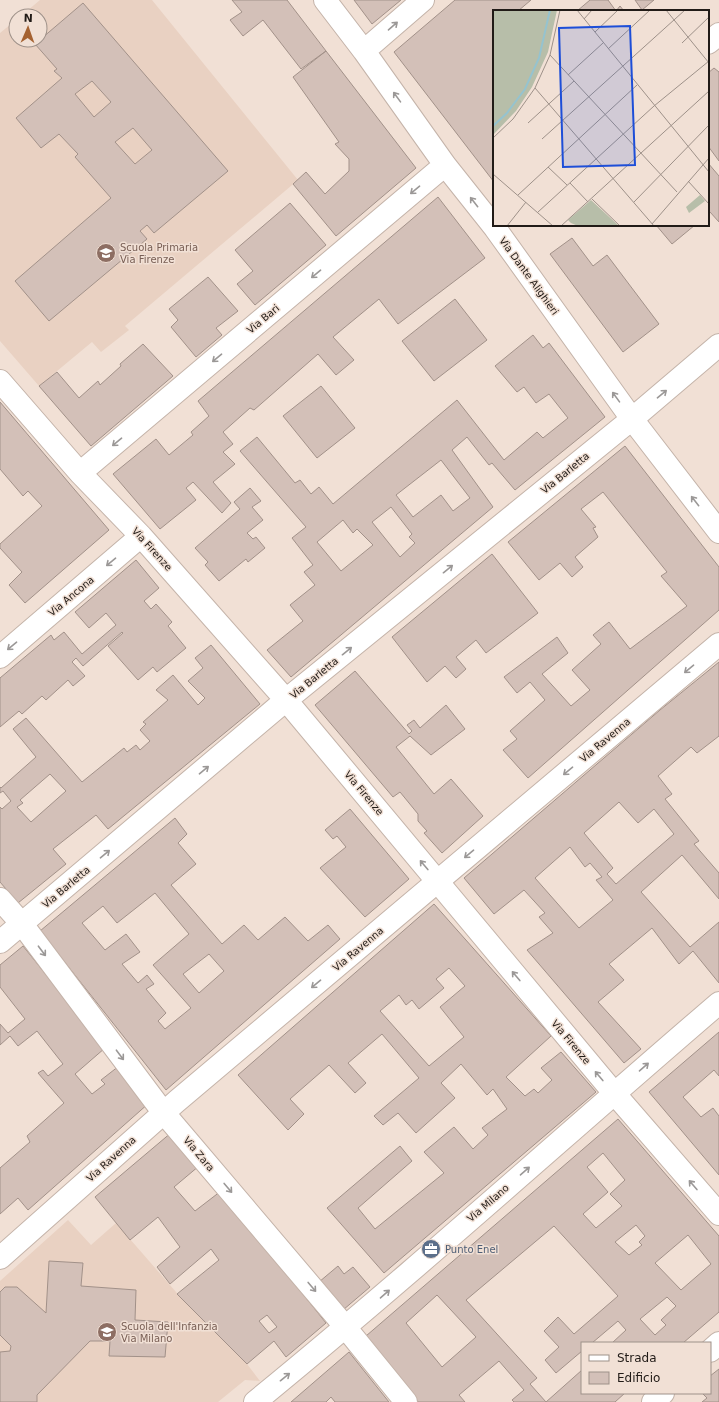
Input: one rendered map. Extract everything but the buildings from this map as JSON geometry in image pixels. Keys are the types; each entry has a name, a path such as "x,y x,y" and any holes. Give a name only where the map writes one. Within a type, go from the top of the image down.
{"street":[{"name":"Via Dante Alighieri","path":"325,0 364,51 445,165 493,222"},
{"path":"364,51 423,0"},
{"path":"709,42 719,34"},
{"name":"Via Bari","path":"80,473 445,165"},
{"name":"Via Dante Alighieri","path":"496,226 632,419 719,532"},
{"name":"Via Barletta","path":"0,942 286,700 632,419 719,345"},
{"name":"Via Firenze","path":"0,380 80,473 141,536 286,700 614,1093 719,1214"},
{"name":"Via Ancona","path":"0,656 141,536"},
{"name":"Via Ravenna","path":"0,1258 163,1112 719,644"},
{"name":"Via Zara","path":"0,899 22,924 163,1112 346,1327 406,1402"},
{"name":"Via Milano","path":"255,1402 346,1327 719,1003"},
{"path":"711,1350 719,1343"},
{"path":"653,1402 662,1394"}],"shaded area":[{"name":"Scuola Primaria Via Firenze","path":"40,0 152,0 298,180 125,326 129,330 101,352 92,342 39,386 0,341 0,33 8,26 8,48 48,48 48,8 30,8"},
{"name":"Scuola dell'Infanzia Via Milano","path":"68,1220 91,1245 116,1223 183,1300 247,1364 260,1381 245,1380 218,1402 0,1402 0,1281"}],"place":[{"name":"Scuola Primaria Via Firenze","path":"106,253"},
{"name":"Punto Enel","path":"431,1249"},
{"name":"Scuola dell'Infanzia Via Milano","path":"107,1332"}]}
